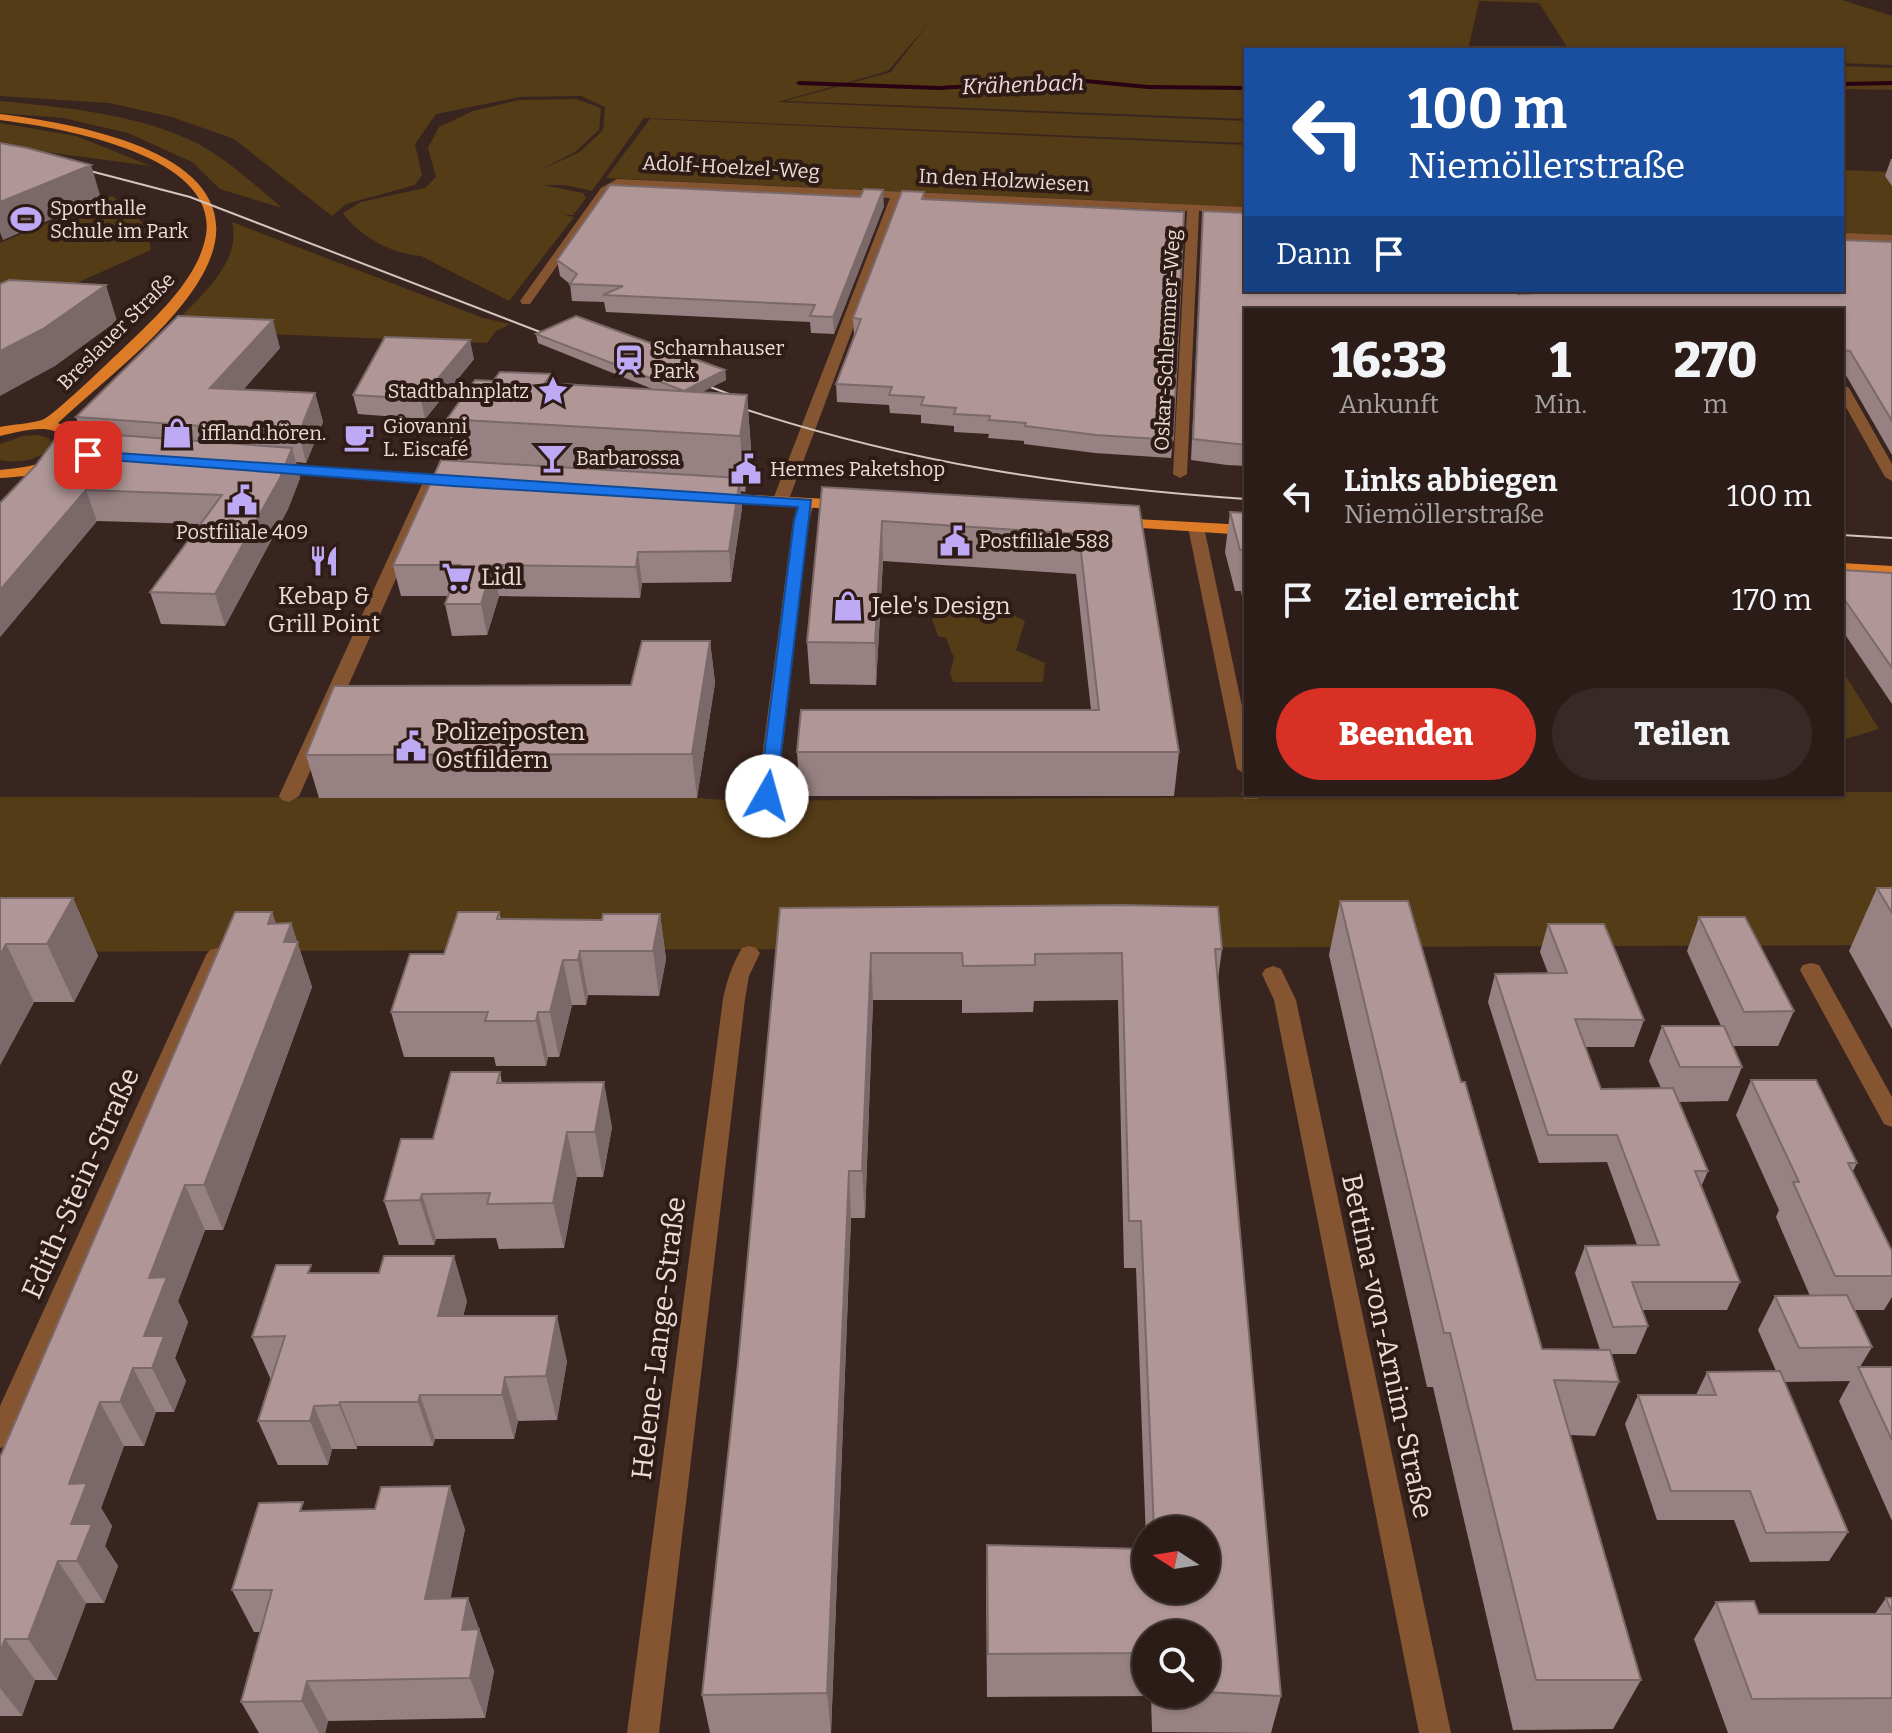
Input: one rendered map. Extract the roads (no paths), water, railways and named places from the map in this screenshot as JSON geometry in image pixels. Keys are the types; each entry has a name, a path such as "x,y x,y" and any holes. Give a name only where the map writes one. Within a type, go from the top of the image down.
{"main road":[{"name":"Breslauer Straße","path":"0,117 69,127 147,152 199,189 211,221 207,253 198,272 177,300 47,425"},
{"path":"0,432 47,425 61,427 76,438 76,454 45,466 0,474"},
{"path":"253,468 468,483"},
{"path":"704,498 862,506"},
{"path":"1094,521 1244,530"},
{"path":"1844,568 1892,571"}],"street":[{"name":"Adolf-Hoelzel-Weg","path":"526,301 611,184 625,182 897,195"},
{"name":"In den Holzwiesen","path":"780,502 897,195 1244,210"},
{"name":"Oskar-Schlemmer-Weg","path":"1180,474 1193,208"},
{"path":"1844,237 1892,239"},
{"path":"1844,392 1892,477"},
{"path":"289,796 432,480"},
{"path":"767,796 801,521 806,503"},
{"path":"1196,527 1244,759"},
{"name":"Helene-Lange-Straße","path":"643,1733 734,999 738,976 749,953"},
{"name":"Edith-Stein-Straße","path":"0,1436 217,955"},
{"path":"1811,970 1892,1118"},
{"name":"Bettina-von-Arnim-Straße","path":"1273,974 1285,1000 1435,1733"}],"waterway":[{"name":"Krähenbach","path":"799,83 939,88 1075,80 1148,87 1244,88"},
{"name":"Krähenbach","path":"1844,84 1892,83"}],"tram line":[{"path":"71,166 190,197 561,340"},
{"path":"689,379 745,400"},
{"path":"729,404 858,442 984,469 1112,487 1244,499"},
{"path":"1844,535 1892,538"}],"place":[{"name":"Sporthalle Schule im Park","path":"26,219"},
{"name":"Scharnhauser Park","path":"629,360"},
{"name":"Stadtbahnplatz","path":"553,391"},
{"name":"iffland.hören.","path":"177,433"},
{"name":"Giovanni L. Eiscafé","path":"359,437"},
{"name":"Barbarossa","path":"552,458"},
{"name":"Hermes Paketshop","path":"746,469"},
{"name":"Postfiliale 409","path":"242,500"},
{"name":"Postfiliale 588","path":"955,541"},
{"name":"Kebap & Grill Point","path":"324,561"},
{"name":"Lidl","path":"457,577"},
{"name":"Jele's Design","path":"848,606"},
{"name":"Polizeiposten Ostfildern","path":"411,746"}]}
